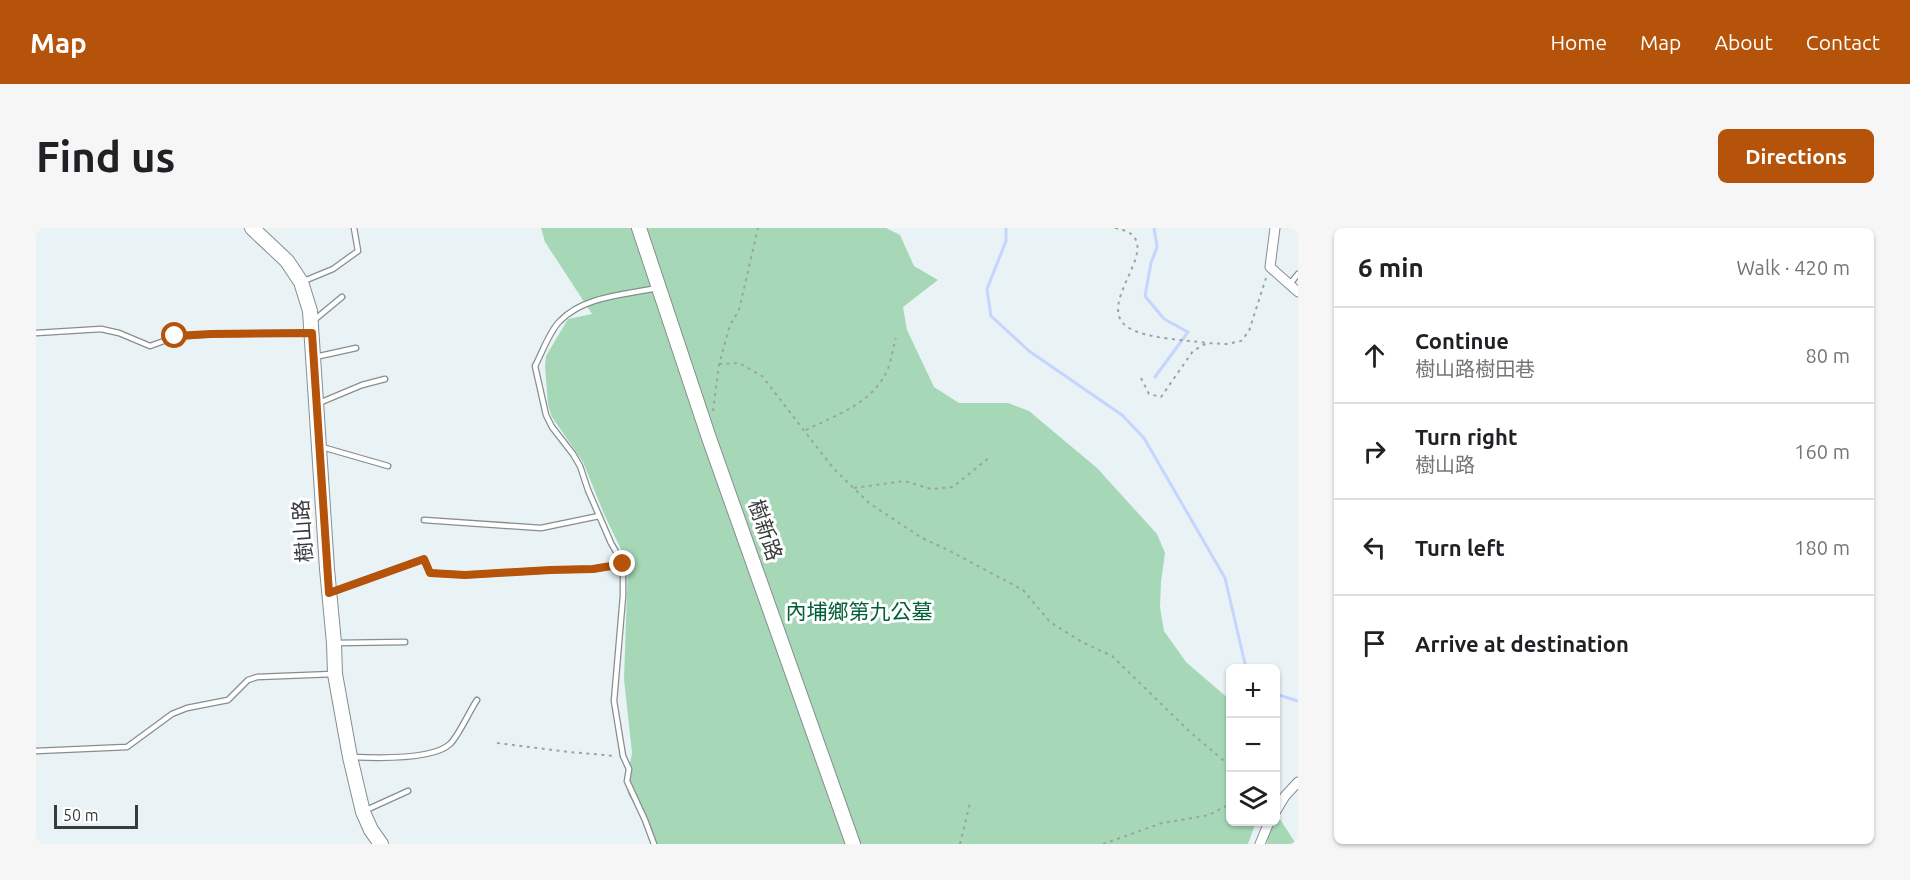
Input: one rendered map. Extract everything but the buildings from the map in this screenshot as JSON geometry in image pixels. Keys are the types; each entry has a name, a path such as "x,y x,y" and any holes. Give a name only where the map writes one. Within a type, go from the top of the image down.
{"street":[{"name":"樹山路","path":"252,228 287,261 301,282 312,328 335,674 350,758 363,812 370,830 381,844"},
{"name":"樹新路","path":"639,228 709,438 853,844"},
{"path":"1275,228 1270,267 1298,292"},
{"path":"1280,804 1298,782"},
{"path":"1260,844 1267,826"}],"lane":[{"path":"301,282 333,269 358,251 354,228"},
{"path":"1290,284 1298,274"},
{"path":"654,844 627,781 629,769 623,756 615,700 623,596 623,564 599,516 580,466 546,415 535,366 559,321 576,308 599,299 660,287"},
{"path":"36,333 101,329 119,333 150,346 175,336 312,328 342,297"},
{"path":"314,357 356,348"},
{"path":"317,404 362,384 385,379"},
{"path":"319,446 388,466"},
{"path":"424,520 541,528 599,516"},
{"path":"329,593 424,559 430,573 465,575 593,569 623,564"},
{"path":"334,643 405,642"},
{"path":"36,751 127,747 172,714 188,708 228,700 248,680 257,677 335,674"},
{"path":"350,758 385,758 427,754 450,745 477,700"},
{"path":"363,812 408,791"}],"path":[{"path":"712,417 719,364 730,325 739,310 758,228"},
{"path":"1115,228 1127,230 1136,238 1138,248 1130,274 1118,299 1118,312 1127,327 1146,334 1208,343 1227,344 1241,341 1249,331 1270,267"},
{"path":"806,430 866,400 888,367 896,338"},
{"path":"1141,378 1149,394 1161,396 1193,351 1208,343"},
{"path":"719,364 740,363 762,376 806,430 833,468 869,503 922,538 1023,590 1050,622 1082,642 1112,656 1182,725 1226,763"},
{"path":"854,488 904,481 931,489 953,487 991,456"},
{"path":"497,743 623,756"},
{"path":"960,844 970,803"},
{"path":"1103,844 1162,823 1209,815 1226,806"}],"green space":[{"name":"內埔鄉第九公墓","path":"541,228 886,228 900,235 914,266 938,280 903,307 907,330 934,387 959,403 1008,403 1029,411 1097,468 1157,534 1165,553 1160,607 1164,631 1186,662 1226,697 1226,826 1255,826 1248,844 654,844 628,794 626,783 632,753 624,679 628,564 583,462 552,417 548,405 546,356 568,319 592,314 545,242"},
{"path":"1280,819 1296,844 1267,844 1270,826 1280,826"}],"waterway":[{"path":"1006,228 1006,241 987,289 991,316 1029,351 1122,415 1144,438 1225,578 1245,664"},
{"path":"1154,228 1157,247 1151,263 1145,296 1164,319 1188,332 1155,377"},
{"path":"1280,695 1298,701"}],"route":[{"path":"175,336 312,333 329,593 424,559 430,573 465,575 593,569 623,564"}]}
